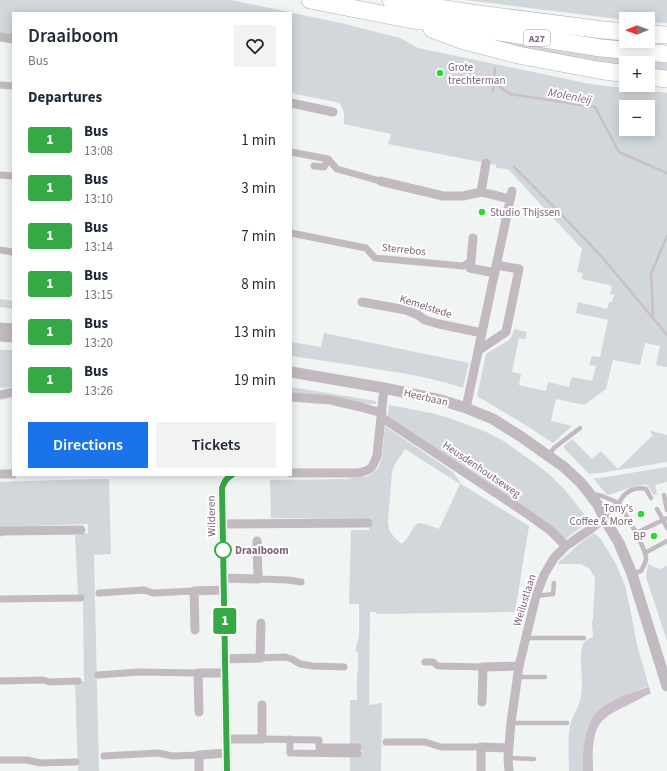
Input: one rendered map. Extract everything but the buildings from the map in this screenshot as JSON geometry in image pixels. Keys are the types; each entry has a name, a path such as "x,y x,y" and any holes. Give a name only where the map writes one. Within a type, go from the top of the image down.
{"highway":[{"name":"A27","path":"310,0 408,19 601,48 667,54"},
{"name":"A27","path":"391,0 464,12 619,31"},
{"name":"A27","path":"408,19 461,40 518,54 619,73"},
{"path":"655,34 667,35"},
{"path":"655,78 667,79"}],"street":[{"path":"0,37 12,39"},
{"path":"0,85 12,86"},
{"path":"292,103 333,112"},
{"path":"292,152 328,160 337,169 443,196 464,196 481,192 511,195 466,408"},
{"path":"314,166 324,167 328,160"},
{"path":"481,192 486,163"},
{"path":"0,175 12,176"},
{"name":"Sterrebos","path":"292,233 366,248 375,258 463,266 471,261"},
{"path":"473,238 470,268 519,269 506,332 479,350"},
{"path":"0,250 12,252"},
{"name":"Kemelstede","path":"362,302 406,310 425,320 482,333"},
{"path":"0,328 12,329"},
{"path":"0,336 12,337"},
{"name":"Heerbaan","path":"292,372 384,388 441,400 466,408 493,419 564,467 589,493 619,543 632,574 667,686"},
{"path":"292,473 358,473 367,471 373,466 377,456 384,388"},
{"path":"0,395 12,392"},
{"name":"Heusdenhoutseweg","path":"292,397 330,400 361,407 381,415 529,515 551,531 566,546"},
{"name":"Heerbaan","path":"548,456 593,509 604,518"},
{"path":"0,474 12,474"},
{"name":"Wilderen","path":"226,476 222,488 227,771"},
{"name":"Weilustlaan","path":"509,771 508,758 511,723 519,666 536,596 544,575 554,558 566,546 604,518"},
{"path":"223,524 368,523"},
{"path":"0,532 81,530"},
{"path":"258,541 258,579"},
{"path":"224,578 288,580 301,582"},
{"path":"99,593 144,590 153,593 224,590"},
{"path":"194,591 195,630"},
{"path":"0,600 82,598"},
{"path":"260,658 261,623"},
{"path":"225,659 285,657 300,664 344,667"},
{"path":"425,662 433,662 438,666 519,666"},
{"path":"482,667 482,702"},
{"path":"98,675 138,672 225,673"},
{"path":"198,673 199,712"},
{"path":"0,681 78,681"},
{"path":"262,705 262,739"},
{"path":"226,739 290,739 319,740 319,747 358,750 290,753 290,739"},
{"path":"386,742 425,742 441,747 509,748"},
{"path":"481,771 482,747"},
{"path":"104,756 158,753 172,756 227,753"},
{"path":"199,755 200,771"},
{"path":"0,760 27,760 40,763 76,762"}],"lane":[{"path":"548,456 554,448 580,428"},
{"path":"604,518 611,508 619,503 628,491 642,488 646,489 651,498"},
{"path":"589,493 602,496 619,503 636,534 645,553 646,560 641,571 632,574"},
{"path":"664,495 667,510"},
{"path":"657,509 665,519 667,528"},
{"path":"636,534 665,519"},
{"path":"645,553 667,541"},
{"path":"536,596 554,594 554,583"},
{"path":"525,638 584,638"},
{"path":"518,677 546,677"},
{"path":"511,723 567,723"},
{"path":"508,758 534,759"}],"shaded area":[{"path":"0,0 231,0 288,12 12,12 12,35 0,34"},
{"path":"465,0 667,0 667,23 655,22 655,12 619,12 619,19"},
{"path":"292,13 400,38 418,48 590,84 619,87 619,92 667,93 667,367 656,365 660,346 645,343 640,365 613,360 606,389 584,405 556,399 551,421 572,426 553,443 477,396 486,354 509,340 514,329 527,332 525,339 519,338 512,372 521,374 519,385 546,391 548,382 569,387 572,377 592,381 596,366 589,365 592,356 600,357 608,320 576,313 578,302 607,309 609,302 612,302 614,295 610,294 612,286 582,279 583,273 577,272 582,249 508,169 496,168 496,165 388,144 391,134 344,124 344,113 340,103 292,93"},
{"path":"441,29 644,56 619,56 619,70"},
{"path":"655,57 667,59 667,76 655,75"},
{"path":"0,299 12,301 12,309 0,307"},
{"path":"324,333 469,363 463,388 413,375 292,356 292,342 321,347"},
{"path":"0,350 12,350 12,387 0,388"},
{"path":"292,387 376,401 376,404 292,394"},
{"path":"389,405 449,418 484,431 502,440 536,464 564,489 585,515 584,525 564,540 388,416"},
{"path":"385,426 453,472 461,484 529,526 515,612 378,614 375,612 370,612 369,705 382,703 381,771 350,771 350,700 357,700 358,652 355,651 359,637 359,604 349,604 351,530 369,530 369,519 271,518 270,480 347,479 368,476 379,467 382,456","holes":["405,449 460,484 439,529 419,523 414,526 409,536 402,544 394,537 389,530 388,521 392,472 395,464"]},
{"path":"650,432 667,435 667,462 589,474 563,447 572,439 592,459 601,451 618,469 653,435"},
{"path":"667,467 667,482 655,485 657,494 654,495 647,485 642,485 607,495 593,478 600,478"},
{"path":"109,479 111,554 94,555 99,771 78,771 75,682 84,681 83,596 78,595 75,535 88,533 88,524 0,527 0,482"},
{"path":"594,533 600,538 616,564 625,585 637,645 649,687 642,688 600,709 592,718 588,726 585,738 583,771 569,771 570,727 582,690 582,649 585,641 593,637 592,622 595,578 589,568 580,564 557,564"},
{"path":"648,564 659,569 667,566 667,641 646,577"},
{"path":"649,687 651,693 609,715 601,723 598,727 594,740 593,771 583,771 585,738 594,716 599,710 623,696"}],"waterway":[{"name":"Molenleij","path":"493,91 495,68"},
{"name":"Molenleij","path":"493,82 510,94 595,107 619,152 667,173"},
{"name":"Molenleij","path":"514,167 602,257 667,335"},
{"name":"Molenleij","path":"653,316 651,274 667,236"}],"bus line":[{"name":"1","path":"227,771 222,488 224,482 230,476"}],"place":[{"name":"Grote trechterman","path":"440,73"},
{"name":"Studio Thijssen","path":"482,212"},
{"name":"Tony's Coffee & More","path":"641,514"},
{"name":"BP","path":"654,536"},
{"name":"Draaiboom","path":"223,550"}]}
